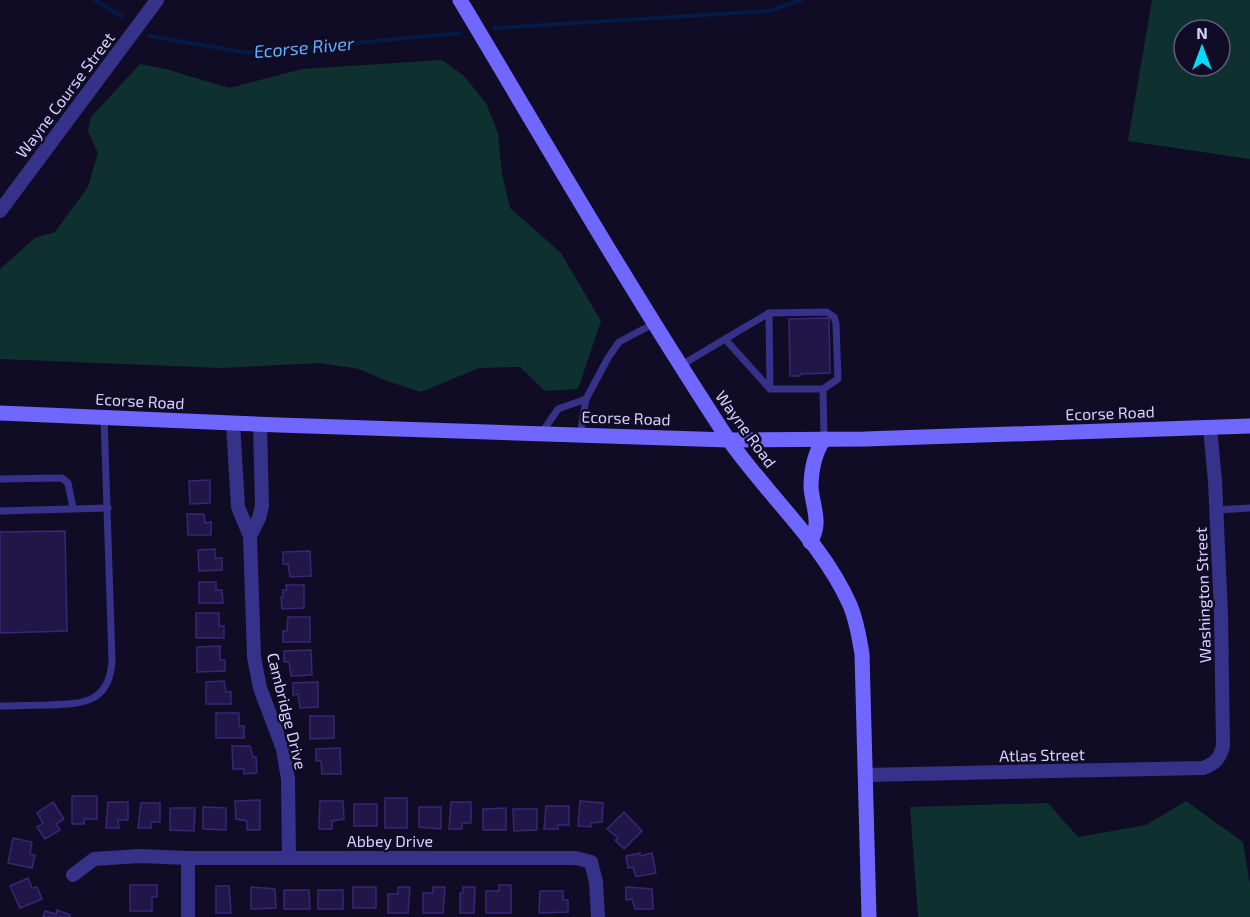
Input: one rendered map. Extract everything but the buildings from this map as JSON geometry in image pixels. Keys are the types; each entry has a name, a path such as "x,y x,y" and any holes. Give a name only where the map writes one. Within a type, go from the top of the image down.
{"main road":[{"name":"Wayne Road","path":"460,0 680,366 728,440 810,542 845,594 858,630 862,654 870,917"},
{"name":"Ecorse Road","path":"0,413 728,440 892,438 1250,426"},
{"path":"810,542 817,532 812,475 815,453 824,439"}],"street":[{"name":"Wayne Course Street","path":"0,211 157,0"},
{"name":"Cambridge Drive","path":"233,423 237,507 250,536 254,657 260,688 283,749 288,779 289,858"},
{"name":"Cambridge Drive","path":"250,536 262,506 260,424"},
{"name":"Washington Street","path":"1210,428 1221,614 1223,746 1217,761"},
{"name":"Atlas Street","path":"865,775 1203,768 1217,761"},
{"name":"Abbey Drive","path":"73,875 94,860 139,856 566,858 591,862 596,882 598,917"},
{"path":"188,858 188,917"}],"lane":[{"path":"680,366 725,339 769,313 827,312 834,317 837,324 838,379 823,389 770,389 725,339"},
{"path":"769,313 770,389"},
{"path":"580,435 586,399 608,358 619,342 653,324"},
{"path":"823,389 824,439"},
{"path":"541,434 558,410 586,399"},
{"path":"0,706 84,703 94,698 105,687 112,670 104,417"},
{"path":"0,479 62,478 69,483 72,508"},
{"path":"0,511 108,507"},
{"path":"1216,510 1250,508"}],"green space":[{"path":"1152,0 1250,0 1250,159 1128,141"},
{"path":"442,60 463,75 486,103 498,133 502,174 510,208 561,253 601,321 578,389 545,391 520,367 479,368 421,392 359,369 320,363 222,368 0,359 0,269 35,238 55,232 88,187 98,153 88,131 91,117 140,64 166,69 229,88 302,69"},
{"path":"1186,801 1243,842 1250,885 1250,917 918,917 910,807 1048,803 1078,837 1146,825"}],"waterway":[{"name":"Ecorse River","path":"95,0 122,17"},
{"name":"Ecorse River","path":"494,28 769,11 801,0"},
{"name":"Ecorse River","path":"149,36 249,53 460,33"}]}
